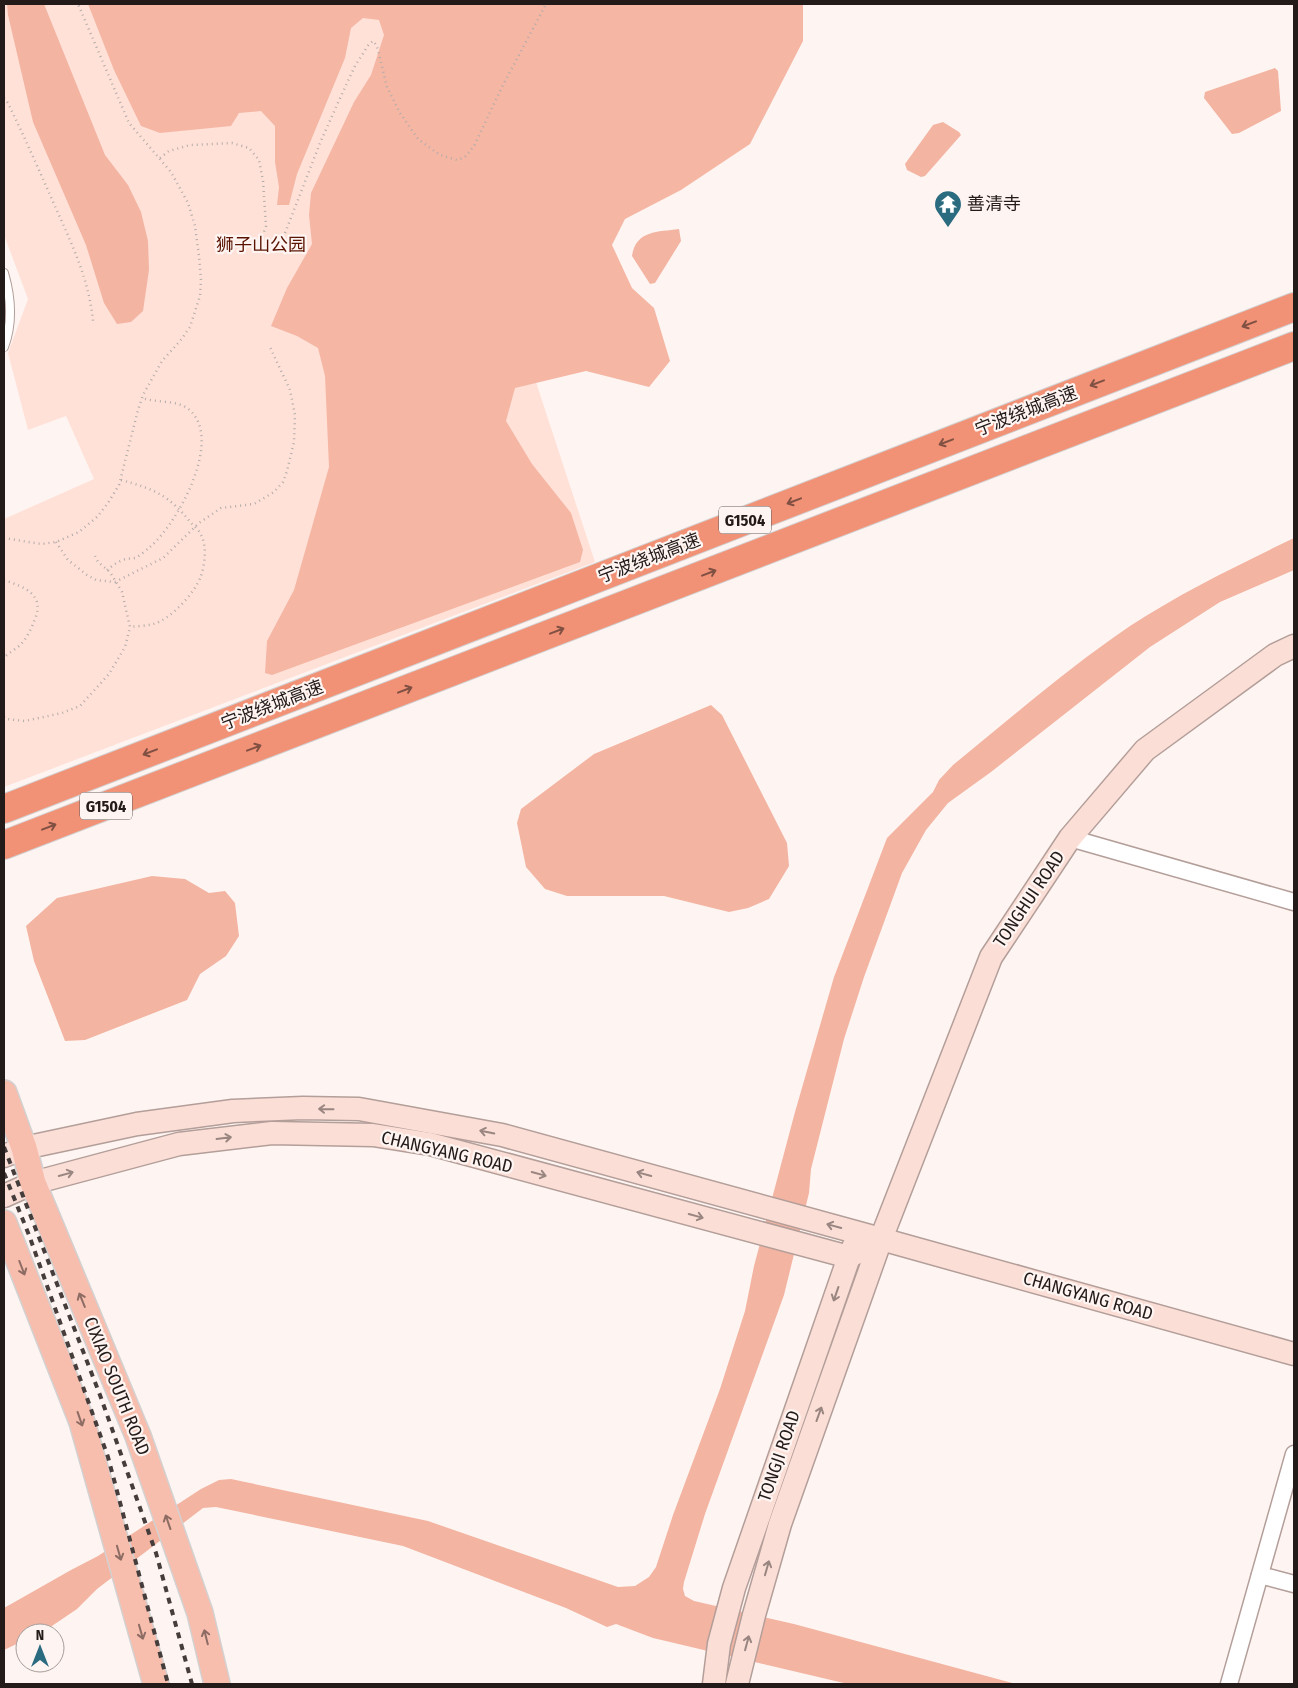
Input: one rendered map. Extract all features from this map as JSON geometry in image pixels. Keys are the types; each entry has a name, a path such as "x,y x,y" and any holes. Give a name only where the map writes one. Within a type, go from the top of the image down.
{"highway":[{"name":"宁波绕城高速","path":"4,809 1294,307"},
{"name":"宁波绕城高速","path":"4,845 1294,346"}],"main road":[{"name":"TONGHUI ROAD","path":"871,1236 991,957 1070,838 1145,750 1275,655 1294,646"},
{"name":"CIXIAO SOUTH ROAD","path":"4,1093 14,1152 33,1183 138,1436 200,1613 218,1684"},
{"name":"CHANGYANG ROAD","path":"14,1152 137,1124 233,1111 303,1108 359,1110 502,1136 871,1236 1294,1354"},
{"name":"CHANGYANG ROAD","path":"4,1196 33,1183 179,1144 272,1133 373,1136 430,1144 849,1257"},
{"path":"4,1223 82,1422 156,1684"},
{"path":"849,1257 871,1236"},
{"name":"TONGJI ROAD","path":"738,1678 780,1524 871,1236"},
{"name":"TONGJI ROAD","path":"714,1684 719,1644 737,1578 849,1257"}],"street":[{"path":"1070,838 1294,902"},
{"path":"1230,1684 1294,1454"},
{"path":"1260,1575 1294,1584"}],"lane":[{"path":"4,273 10,308 8,335 4,346"}],"path":[{"path":"4,538 42,544 56,542 79,532 97,517 108,503 120,480 142,398 162,361 190,327 200,296 201,280 197,241 195,226 188,203 171,172 129,123 78,4"},
{"path":"160,158 169,151 190,145 232,143 249,148 259,160 263,181 266,226 260,243 272,250 280,246 341,96 369,44 373,41 377,46 387,88 400,113 418,139 440,155 457,160 465,157 474,146 502,87 546,4"},
{"path":"4,98 23,134 71,244 91,301 93,321"},
{"path":"56,542 68,560 87,574 96,580 115,582 163,558 221,508 254,504 264,500 274,492 283,482 294,442 295,415 290,390 269,346"},
{"path":"107,570 123,560 135,557 151,546 163,533 180,508 198,465 202,445 200,426 196,416 186,407 174,403 151,401 142,398"},
{"path":"120,480 161,493 180,508 201,534 205,546 201,576 191,593 172,614 154,624 130,626"},
{"path":"4,717 6,719 25,721 62,713 80,706 109,674 125,648 130,626 122,592 110,572 98,562 95,556"},
{"path":"4,580 20,585 32,594 38,603 38,612 32,627 22,643 4,658"}],"green space":[{"name":"狮子山公园","path":"4,4 758,4 500,272 595,562 4,787 4,519 94,479 66,416 28,430 8,353 28,299 4,235"}],"shaded area":[{"path":"7,4 44,4 105,155 128,185 141,212 148,241 149,270 143,311 131,322 117,324 104,303 86,245 33,122"},
{"path":"88,4 803,4 803,41 750,144 681,190 625,219 612,245 632,288 654,308 670,361 649,387 586,371 515,388 506,421 532,464 571,513 583,550 580,562 272,675 265,673 267,641 294,590 329,467 325,376 318,348 297,336 271,326 287,288 312,244 309,215 311,193 354,102 371,75 384,35 379,20 363,18 351,28 345,58 297,174 289,205 277,205 279,187 275,162 275,126 261,111 239,113 231,126 160,133 141,126 114,70"},
{"path":"1275,68 1278,71 1281,111 1239,133 1232,134 1204,98 1205,92"},
{"path":"943,122 961,135 925,176 921,177 907,170 905,164 933,125"},
{"path":"679,229 681,241 655,283 650,284 632,256 634,247 638,241 649,234"},
{"path":"1294,538 1294,570 1220,602 1150,647 991,772 948,803 926,830 902,873 864,977 844,1039 811,1169 809,1193 784,1295 705,1514 684,1582 685,1596 694,1601 794,1624 1016,1684 848,1684 653,1638 616,1624 607,1627 566,1608 403,1546 216,1507 203,1508 97,1589 77,1609 56,1623 15,1623 15,1645 4,1650 4,1608 98,1556 201,1489 219,1480 231,1479 428,1521 618,1587 635,1586 649,1577 656,1567 673,1515 720,1389 745,1311 754,1266 795,1112 834,977 887,838 933,792 939,780 953,765 1084,659 1130,626 1190,590"},
{"path":"711,705 722,715 787,843 789,866 769,899 748,908 729,912 664,896 567,896 545,889 526,867 517,823 521,809 594,754"},
{"path":"152,876 185,879 209,893 225,891 235,903 239,936 226,956 200,974 187,1000 85,1040 65,1041 34,961 26,926 57,898"}],"railway":[{"path":"4,1147 100,1395 156,1553 192,1684"},
{"path":"4,1173 29,1235 108,1457 168,1684"}],"place":[{"name":"善清寺","path":"948,228"}]}
